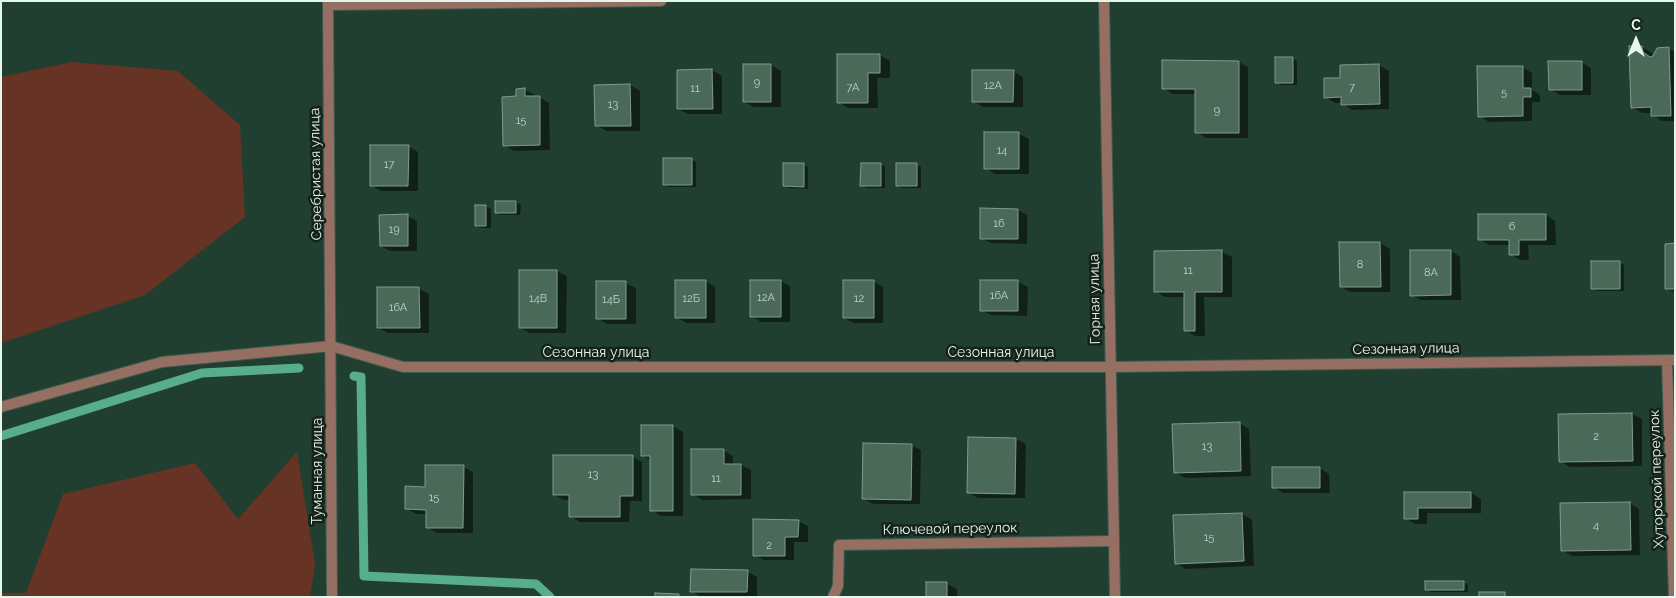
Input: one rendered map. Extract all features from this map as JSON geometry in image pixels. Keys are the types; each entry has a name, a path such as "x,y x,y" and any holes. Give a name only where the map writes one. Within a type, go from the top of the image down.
{"street":[{"path":"328,3 661,1"},
{"name":"Горная улица","path":"1104,1 1115,597"},
{"name":"Серебристая улица","path":"328,3 331,346"},
{"path":"1,407 162,362 331,346"},
{"name":"Сезонная улица","path":"331,346 403,366 1110,367 1671,360"},
{"name":"Туманная улица","path":"331,346 332,597"},
{"name":"Хуторской переулок","path":"1671,360 1674,597"},
{"name":"Ключевой переулок","path":"833,597 838,586 839,545 1114,541"}],"shaded area":[{"path":"72,62 178,71 240,125 245,217 145,295 1,343 1,77"},
{"path":"297,452 315,564 310,597 1,597 1,593 26,593 63,494 195,463 238,519"}],"building":[{"path":"1629,46 1642,46 1643,52 1650,57 1653,56 1657,48 1669,47 1671,116 1651,116 1651,107 1631,108"},
{"path":"837,54 880,54 880,73 868,73 868,103 837,103"},
{"path":"1275,57 1293,57 1293,83 1275,83"},
{"path":"1162,60 1239,61 1239,133 1195,133 1195,89 1162,89"},
{"path":"1548,61 1582,61 1582,90 1549,90"},
{"path":"743,64 771,64 771,102 743,102"},
{"path":"1379,64 1380,104 1341,105 1341,97 1324,98 1324,78 1340,78 1340,65"},
{"path":"1477,66 1523,66 1523,88 1531,88 1531,97 1523,97 1523,116 1478,117"},
{"path":"712,69 713,109 677,109 677,70"},
{"path":"972,70 1014,70 1013,102 972,102"},
{"path":"630,84 631,126 595,126 594,85"},
{"path":"525,88 525,96 540,96 540,145 503,146 502,97 516,96 516,89"},
{"path":"984,132 1019,132 1019,169 984,169"},
{"path":"370,145 409,145 408,186 370,186"},
{"path":"663,158 692,158 692,185 663,185"},
{"path":"783,163 804,163 804,187 783,186"},
{"path":"861,163 881,163 881,186 860,186"},
{"path":"896,163 917,163 917,186 896,186"},
{"path":"495,201 516,201 516,213 495,213"},
{"path":"475,205 486,205 486,226 475,226"},
{"path":"980,208 1018,209 1018,239 980,239"},
{"path":"408,214 408,246 380,246 379,215"},
{"path":"1478,214 1546,214 1546,240 1519,240 1519,255 1509,255 1509,240 1478,240"},
{"path":"1339,242 1380,242 1381,287 1340,287"},
{"path":"1675,243 1675,289 1665,289 1665,244"},
{"path":"1222,250 1222,292 1195,292 1195,331 1184,331 1184,292 1154,292 1154,251"},
{"path":"1410,250 1451,250 1451,295 1410,296"},
{"path":"1591,261 1620,261 1620,289 1591,289"},
{"path":"519,270 557,270 557,328 519,328"},
{"path":"675,280 706,280 706,318 675,318"},
{"path":"750,280 781,280 781,317 750,317"},
{"path":"843,280 874,280 874,318 843,318"},
{"path":"980,280 1018,280 1018,311 980,311"},
{"path":"596,281 626,281 626,319 596,319"},
{"path":"377,287 419,287 420,328 377,328"},
{"path":"1632,413 1633,461 1559,462 1558,414"},
{"path":"1240,422 1241,471 1174,473 1172,424"},
{"path":"641,425 673,425 673,511 650,511 650,456 641,456"},
{"path":"968,437 1016,438 1015,494 967,493"},
{"path":"863,443 912,444 911,500 862,499"},
{"path":"691,449 724,449 724,464 741,464 741,495 691,495"},
{"path":"553,455 633,455 633,496 620,496 620,517 569,517 569,495 553,495"},
{"path":"425,465 464,465 463,528 426,528 426,510 405,509 405,486 425,487"},
{"path":"1272,467 1320,467 1320,488 1272,488"},
{"path":"1404,492 1471,492 1471,508 1418,508 1418,519 1404,519"},
{"path":"1630,502 1631,550 1561,551 1560,503"},
{"path":"1242,513 1244,561 1175,564 1173,515"},
{"path":"753,519 799,520 798,537 785,537 785,556 753,556"},
{"path":"691,569 748,570 747,592 690,592"},
{"path":"1425,581 1464,581 1464,590 1425,590"},
{"path":"926,582 947,582 947,597 926,597"},
{"path":"1479,592 1505,592 1505,597 1479,597"},
{"path":"655,593 679,594 679,597 655,597"}],"waterway":[{"path":"1,436 202,373 299,368"},
{"path":"354,376 361,377 364,576 536,584 550,597"}]}
